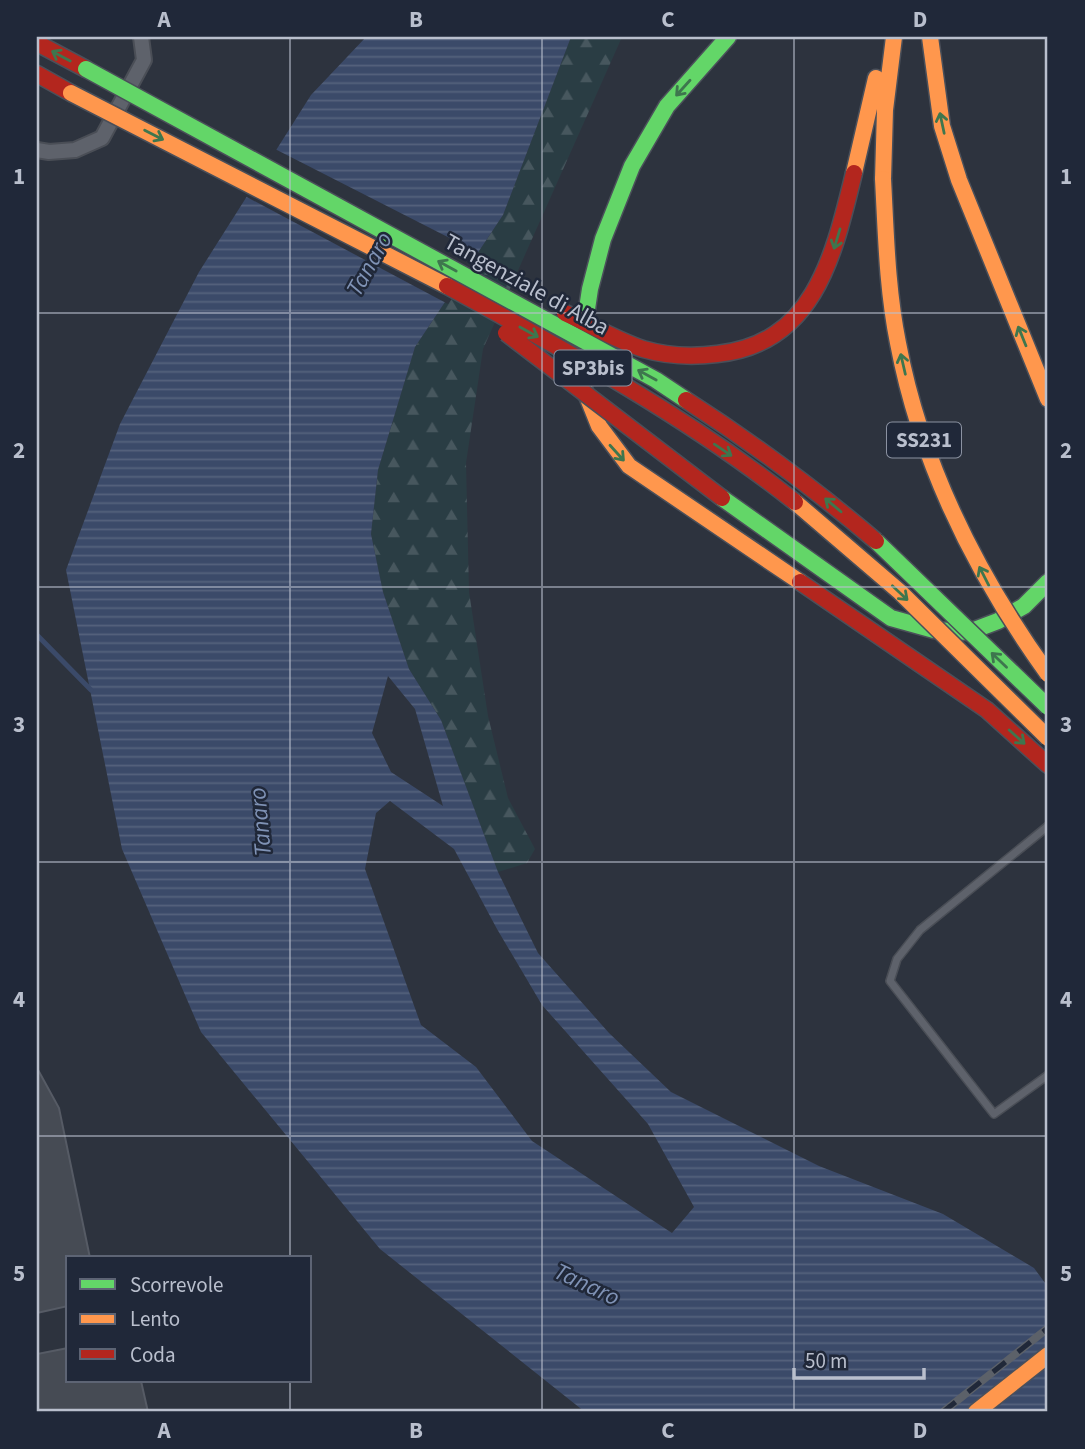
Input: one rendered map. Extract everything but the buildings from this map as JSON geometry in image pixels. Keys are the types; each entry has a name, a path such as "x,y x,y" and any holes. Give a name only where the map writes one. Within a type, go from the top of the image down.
{"main road":[{"path":"728,37 667,106 614,203 598,250 585,306 579,374 594,421 604,438 629,466 986,710 1048,765"},
{"path":"484,286 554,307 635,346 680,356 724,356 751,349 776,337 797,317 813,294 837,241 885,37"},
{"name":"SS231","path":"894,37 886,110 883,179 890,292 914,408 950,507 993,594 1048,674"},
{"path":"930,37 942,125 959,180 1048,399"},
{"name":"Tangenziale di Alba","path":"37,43 656,380 749,441 816,490 876,541 1048,708"},
{"name":"Tangenziale di Alba","path":"37,74 433,278 642,396 739,460 803,508 941,631 1048,738"},
{"path":"433,278 722,498 891,618 934,630 969,632 998,621 1024,606 1048,582"},
{"path":"976,1412 1048,1355"}],"street":[{"path":"37,150 75,150 103,138 144,60 141,37"}],"lane":[{"path":"1048,826 920,930 897,959 890,981 994,1114 1048,1075"}],"green space":[{"path":"571,37 622,37 483,349 466,463 469,592 488,716 508,798 535,849 527,863 498,872 441,720 409,669 383,592 371,534 378,470 415,347 503,215"}],"water":[{"name":"Tanaro","path":"366,37 571,37 503,215 415,347 378,470 371,534 383,592 409,669 441,720 498,872 538,953 609,1033 671,1092 819,1166 943,1214 1034,1268 1048,1287 1048,1412 585,1412 380,1249 201,1032 122,849 66,570 120,424 199,272 311,95","holes":["388,676 415,709 443,806 391,772 372,733","390,801 454,849 542,1005 648,1124 694,1207 672,1233 532,1141 476,1067 421,1025 365,869 376,813"]}],"pier":[{"path":"273,148 481,254 448,304 243,195"}],"waterway":[{"path":"37,635 91,690"}],"railway":[{"path":"943,1412 1048,1328"}],"traffic: fast":[{"path":"582,342 590,289 603,239 632,166 667,106 728,37"},
{"path":"86,69 656,380 686,400"},
{"path":"722,498 891,618 934,630 969,632 998,621 1024,606 1048,582"},
{"path":"876,541 1048,707"}],"traffic: slow":[{"path":"883,179 885,110 894,37"},
{"path":"930,37 942,126 959,180 1048,399"},
{"path":"854,173 876,78"},
{"path":"71,93 447,286"},
{"path":"883,179 894,323 921,432 955,517 975,557 997,597 1048,674"},
{"path":"581,381 599,426 629,466 800,582"},
{"path":"795,502 900,592 1048,738"},
{"path":"976,1412 1048,1355"}],"traffic: jam":[{"path":"37,43 86,69"},
{"path":"37,74 71,93"},
{"path":"565,313 623,341 661,353 708,355 750,347 777,333 798,314 815,290 838,234 854,173"},
{"path":"447,286 582,360 670,413 795,502"},
{"path":"506,333 722,498"},
{"path":"686,400 783,467 876,541"},
{"path":"800,582 987,710 1048,765"}]}
